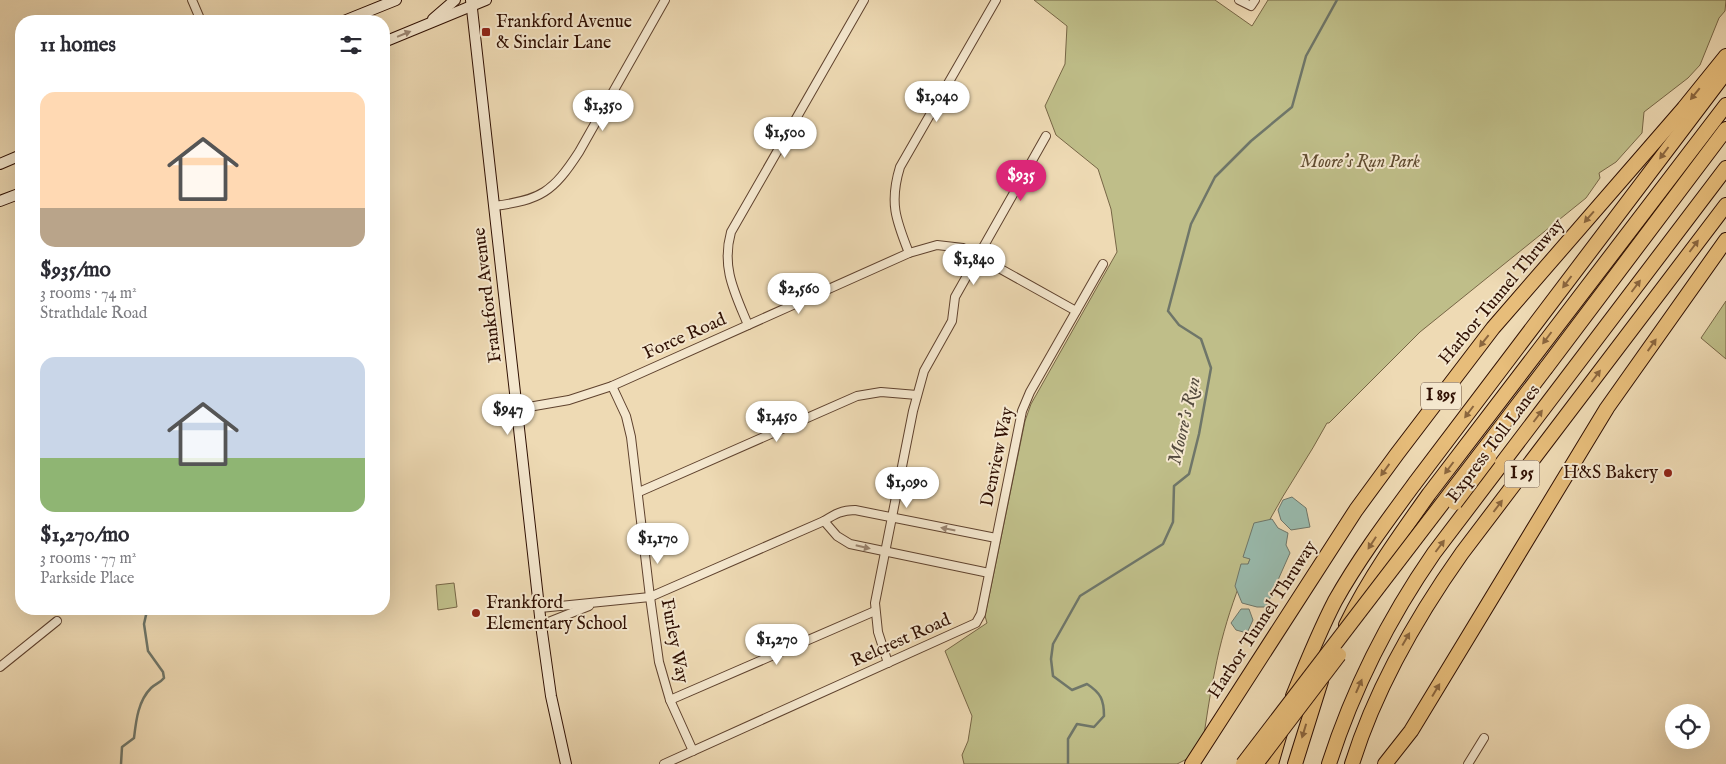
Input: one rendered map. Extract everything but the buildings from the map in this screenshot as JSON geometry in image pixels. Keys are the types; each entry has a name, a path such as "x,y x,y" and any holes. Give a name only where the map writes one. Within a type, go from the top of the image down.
{"highway":[{"name":"Harbor Tunnel Thruway","path":"1192,764 1356,510 1397,454 1493,328 1678,115 1726,56"},
{"path":"1271,764 1283,720 1309,656 1336,600 1376,537 1726,72"},
{"name":"Express Toll Lanes","path":"1294,764 1327,662 1355,607 1391,547 1429,494 1726,105"},
{"name":"Express Toll Lanes","path":"1256,764 1550,370 1726,129"},
{"name":"Express Toll Lanes","path":"1243,764 1726,144"},
{"name":"Express Toll Lanes","path":"1329,764 1366,668 1389,624 1419,575 1726,168"},
{"name":"I 95","path":"1352,764 1373,708 1390,671 1417,620 1434,593 1462,553 1726,205"},
{"path":"1385,764 1411,732 1607,408 1726,240"}],"street":[{"path":"192,0 198,15"},
{"path":"359,15 396,0"},
{"path":"424,26 456,0"},
{"path":"390,40 472,3 486,0"},
{"path":"494,206 516,204 536,198 564,175 665,0"},
{"path":"748,325 728,272 727,251 731,232 864,0"},
{"path":"909,253 899,228 894,205 895,189 900,167 996,0"},
{"path":"1239,0 1253,3"},
{"name":"Frankford Avenue","path":"472,3 541,625 551,696 566,764"},
{"path":"888,663 880,641 875,611 917,395 929,360 952,321 955,297 1046,136"},
{"path":"0,164 15,158"},
{"path":"0,201 15,195"},
{"name":"Force Road","path":"517,409 569,400 612,386 909,253 937,245 962,248 1076,311"},
{"name":"Denview Way","path":"981,614 1022,412 1030,392 1103,264"},
{"name":"Furley Way","path":"612,386 626,416 630,431 639,492 656,649 670,700 693,751"},
{"path":"639,492 857,396 881,392 917,395"},
{"path":"540,608 650,597 824,521 844,510 855,510 996,538"},
{"path":"824,521 837,536 850,544 989,573"},
{"path":"541,625 598,603"},
{"path":"670,700 875,611"},
{"name":"Relcrest Road","path":"664,764 971,626 976,623 981,614"},
{"path":"0,667 57,621"},
{"path":"1468,764 1484,738"}],"green space":[{"name":"Moore's Run Park","path":"1034,0 1215,0 1252,26 1268,0 1726,0 1725,11 1719,18 1700,65 1688,78 1644,112 1642,133 1616,162 1599,173 1600,178 1586,198 1420,332 1327,423 1269,521 1251,556 1236,593 1219,651 1201,752 1177,764 964,764 962,755 968,741 972,716 945,651 987,623 985,616 1025,421 1031,404 1117,252 1111,209 1098,169 1056,135 1045,106 1065,64 1067,26"},
{"path":"1726,301 1726,359 1701,338"},
{"path":"454,583 457,607 438,610 436,585"}],"shaded area":[{"path":"1292,497 1306,508 1310,527 1291,530 1281,520 1278,510 1283,500"},
{"path":"1272,519 1278,528 1288,533 1286,545 1290,553 1266,607 1257,607 1242,603 1235,586 1241,564 1248,564 1250,559 1243,557 1254,523"},
{"path":"1241,609 1249,609 1253,620 1247,633 1236,630 1231,623"}],"waterway":[{"name":"Moore's Run","path":"1068,764 1068,739 1077,724 1094,727 1104,716 1103,706 1099,694 1087,684 1072,690 1053,676 1051,659 1053,644 1080,596 1163,544 1173,522 1174,486 1189,474 1199,434 1211,368 1201,339 1179,325 1168,311 1191,224 1215,177 1251,141 1292,107 1306,56 1337,0"},
{"path":"121,764 122,747 134,738 138,711 143,699 151,688 164,678 163,672 148,651 144,624 146,615"}],"place":[{"name":"Frankford Avenue & Sinclair Lane","path":"486,32"},
{"name":"H&S Bakery","path":"1668,473"},
{"name":"Frankford Elementary School","path":"476,613"}]}
